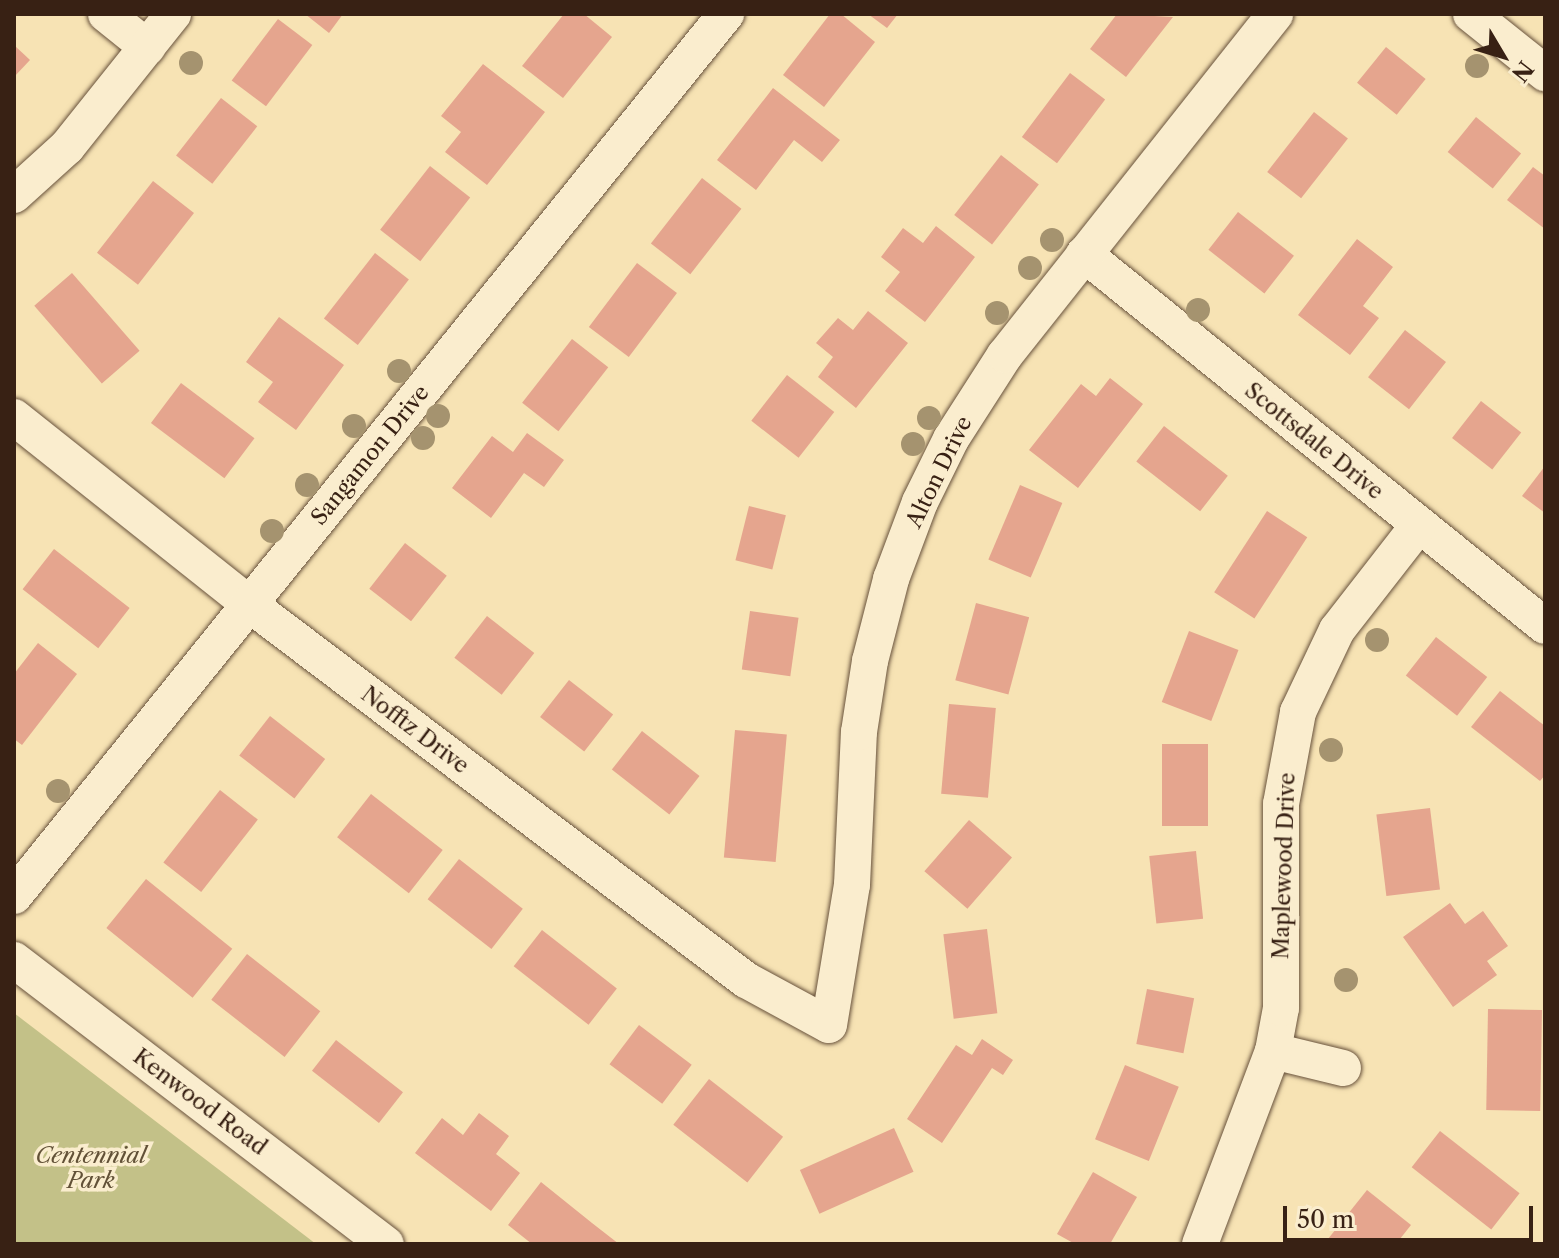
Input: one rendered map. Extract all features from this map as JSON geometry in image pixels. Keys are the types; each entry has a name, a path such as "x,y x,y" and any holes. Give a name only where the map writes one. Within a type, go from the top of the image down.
{"street":[{"path":"106,14 147,47"},
{"path":"14,195 67,147 173,14"},
{"name":"Sangamon Drive","path":"14,896 726,14"},
{"name":"Alton Drive","path":"829,1025 852,885 859,732 891,579 951,439 1005,355 1275,14"},
{"path":"1471,14 1545,73"},
{"name":"Scottsdale Drive","path":"1084,254 1545,626"},
{"name":"Nofftz Drive","path":"14,417 249,604 746,980 829,1025"},
{"name":"Maplewood Drive","path":"1200,1244 1273,1051 1281,1008 1281,804 1298,712 1337,630 1418,526"},
{"name":"Kenwood Road","path":"14,960 386,1244"},
{"path":"1273,1051 1343,1068"}],"green space":[{"name":"Centennial Park","path":"14,1013 316,1244 14,1244"}],"building":[{"path":"305,14 343,14 329,33"},
{"path":"564,14 584,14 612,37 563,98 522,66"},
{"path":"830,14 841,14 875,42 824,107 783,75"},
{"path":"868,14 898,14 887,28"},
{"path":"1117,14 1173,17 1126,77 1090,49"},
{"path":"278,19 312,45 266,106 232,80"},
{"path":"14,45 30,60 14,77"},
{"path":"1386,47 1426,79 1397,115 1357,83"},
{"path":"483,64 545,112 487,185 445,152 461,132 441,116"},
{"path":"1070,73 1105,99 1057,163 1022,137"},
{"path":"773,88 840,140 822,162 794,140 756,190 717,160"},
{"path":"221,98 257,126 212,184 176,156"},
{"path":"1314,112 1348,138 1301,198 1267,172"},
{"path":"1476,117 1521,154 1493,188 1448,152"},
{"path":"1001,155 1039,185 992,244 954,215"},
{"path":"430,166 470,197 420,261 380,230"},
{"path":"1533,167 1545,176 1545,229 1507,200"},
{"path":"702,178 741,209 690,274 651,243"},
{"path":"153,181 194,213 138,285 97,253"},
{"path":"1238,212 1294,256 1264,294 1208,250"},
{"path":"936,226 975,257 925,322 885,291 900,272 881,257 903,228 923,243"},
{"path":"1357,239 1393,267 1363,306 1379,318 1350,355 1298,315"},
{"path":"375,253 409,279 358,345 324,318"},
{"path":"637,263 677,293 629,357 589,327"},
{"path":"72,273 140,351 102,384 34,306"},
{"path":"868,311 908,343 856,408 818,377 833,357 816,343 838,318 853,330"},
{"path":"279,317 344,365 296,430 258,402 273,382 246,362"},
{"path":"1405,330 1446,362 1409,409 1368,377"},
{"path":"572,339 608,367 558,431 522,403"},
{"path":"787,375 834,412 799,458 751,421"},
{"path":"1110,378 1143,404 1078,488 1029,450 1081,384 1096,396"},
{"path":"181,383 254,438 224,478 151,423"},
{"path":"1481,401 1521,432 1492,469 1452,438"},
{"path":"1164,426 1228,476 1200,511 1136,461"},
{"path":"527,433 564,460 544,487 524,473 491,518 452,488 492,436 513,452"},
{"path":"1545,466 1545,513 1522,496"},
{"path":"1020,485 1062,503 1031,578 988,560"},
{"path":"749,506 786,515 772,570 735,560"},
{"path":"1267,511 1307,537 1254,618 1214,592"},
{"path":"405,543 447,576 411,621 369,589"},
{"path":"54,549 130,608 98,648 23,589"},
{"path":"976,603 1029,617 1008,695 955,680"},
{"path":"750,611 799,618 790,676 742,669"},
{"path":"487,616 534,653 502,695 454,658"},
{"path":"1189,631 1238,650 1211,721 1162,702"},
{"path":"1436,637 1487,677 1457,716 1406,676"},
{"path":"38,643 77,674 22,745 14,739 14,674"},
{"path":"569,680 613,714 584,752 540,717"},
{"path":"1500,691 1545,726 1545,775 1540,781 1471,727"},
{"path":"949,704 996,708 988,798 941,794"},
{"path":"270,716 325,759 294,798 239,755"},
{"path":"735,730 787,735 776,862 724,858"},
{"path":"642,731 700,776 669,815 612,770"},
{"path":"1162,744 1208,744 1208,826 1162,826"},
{"path":"220,790 258,820 201,892 163,862"},
{"path":"371,794 443,850 409,893 337,837"},
{"path":"1430,808 1440,889 1386,896 1376,815"},
{"path":"969,820 1012,857 967,909 924,871"},
{"path":"1196,851 1203,919 1156,924 1149,856"},
{"path":"459,859 523,909 491,949 428,899"},
{"path":"146,879 232,949 193,998 106,928"},
{"path":"1450,903 1465,924 1483,911 1508,946 1487,961 1497,975 1453,1007 1403,937"},
{"path":"987,929 997,1013 954,1019 943,934"},
{"path":"542,930 617,988 589,1025 514,966"},
{"path":"247,954 320,1011 285,1057 211,1000"},
{"path":"1147,989 1194,998 1183,1053 1136,1044"},
{"path":"1488,1009 1542,1010 1540,1111 1486,1110"},
{"path":"639,1025 692,1065 662,1104 610,1064"},
{"path":"982,1039 1013,1060 1003,1075 992,1068 942,1143 907,1119 956,1045 972,1055"},
{"path":"336,1040 403,1092 379,1123 312,1071"},
{"path":"1125,1065 1179,1087 1149,1161 1095,1139"},
{"path":"709,1079 783,1137 747,1183 673,1125"},
{"path":"479,1113 509,1136 496,1154 520,1173 491,1211 415,1153 442,1118 463,1135"},
{"path":"894,1128 914,1172 819,1214 800,1170"},
{"path":"1440,1131 1520,1193 1491,1229 1412,1167"},
{"path":"1093,1172 1137,1197 1110,1244 1075,1244 1057,1234"},
{"path":"541,1182 619,1244 532,1244 508,1225"},
{"path":"1367,1190 1411,1225 1396,1244 1324,1244"}]}
